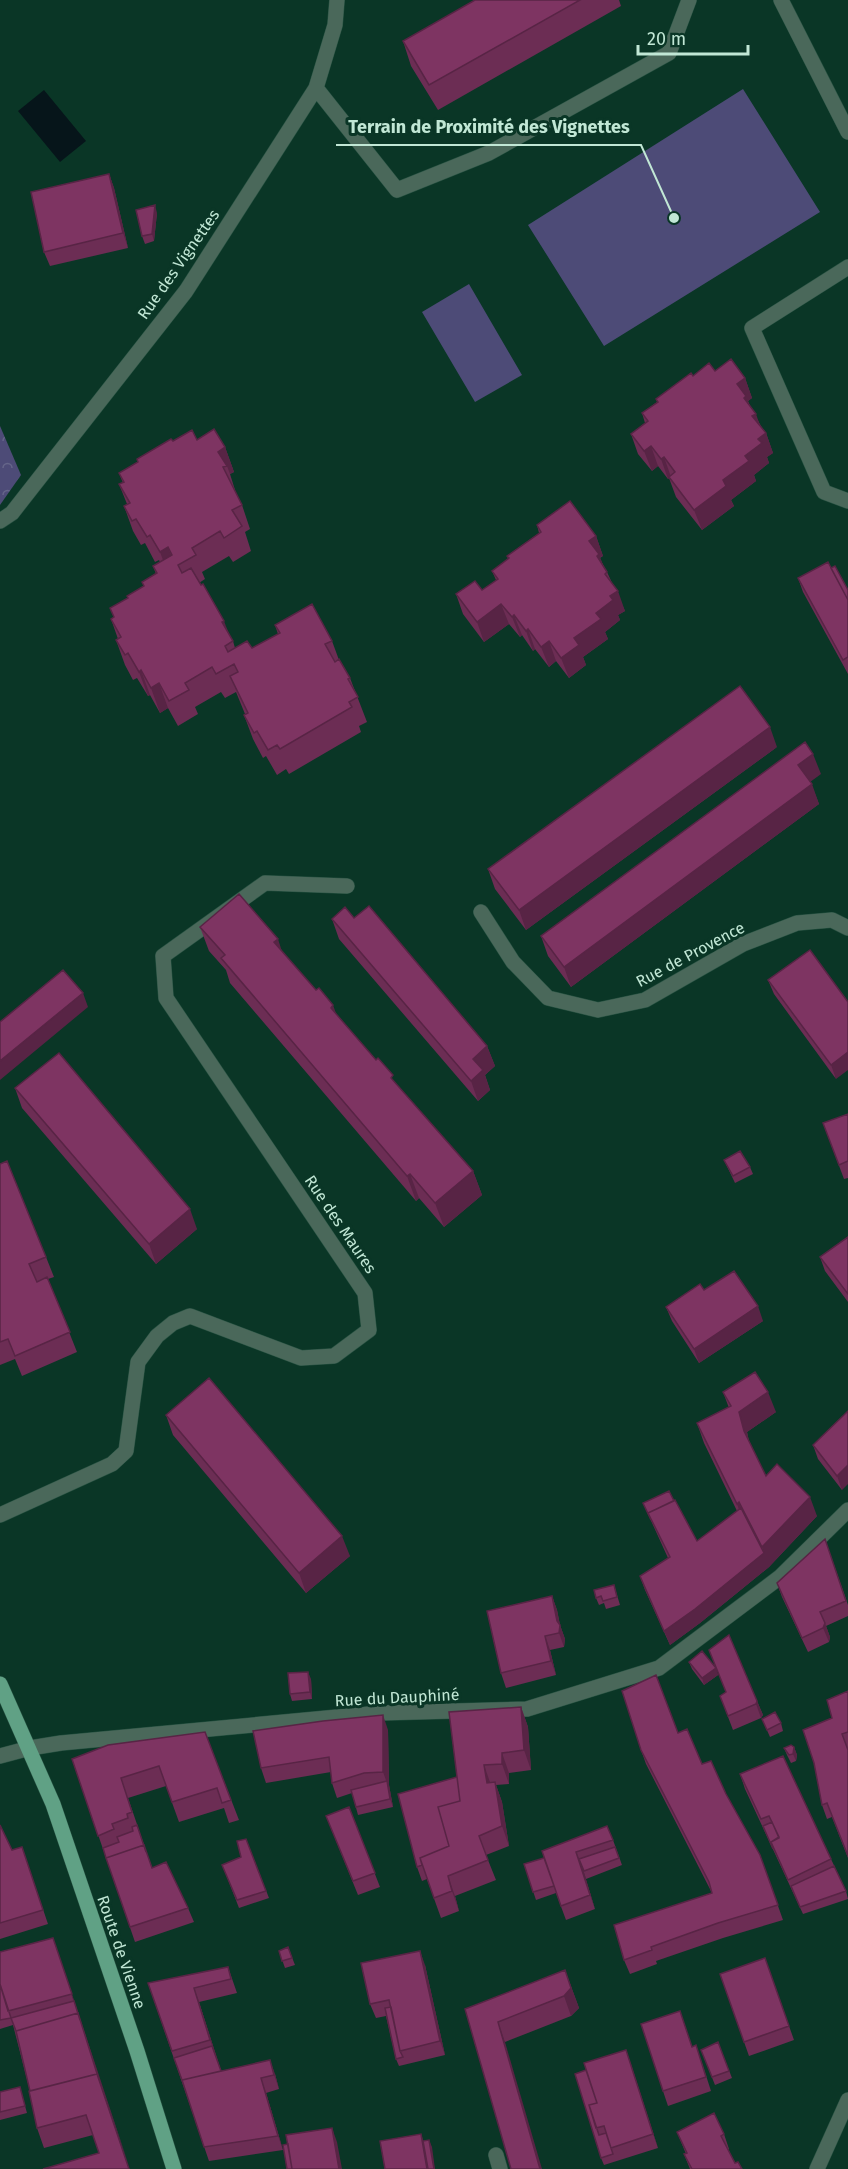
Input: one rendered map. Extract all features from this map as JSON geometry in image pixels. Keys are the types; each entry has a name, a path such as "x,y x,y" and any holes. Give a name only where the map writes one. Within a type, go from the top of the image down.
{"main road":[{"name":"Route de Vienne","path":"0,1684 53,1804 137,2051 174,2169"}],"street":[{"name":"Rue des Vignettes","path":"0,521 12,513 186,291 316,88 335,25 337,0"},
{"path":"316,88 397,190 489,153 669,53 689,0"},
{"path":"781,0 848,132"},
{"path":"848,267 752,328 824,492 848,501"},
{"name":"Rue des Maures","path":"0,1515 112,1464 126,1451 138,1362 157,1336 173,1323 190,1316 301,1358 334,1356 369,1330 365,1293 166,998 163,956 265,883 347,886"},
{"name":"Rue de Provence","path":"481,912 513,962 548,998 598,1010 645,1000 743,944 797,922 832,920 848,928"},
{"name":"Rue du Dauphiné","path":"0,1756 61,1743 380,1713 527,1709 658,1668 780,1577 848,1510"},
{"path":"817,2169 848,2100"}],"green space":[{"path":"743,89 820,212 604,346 528,225"},
{"path":"469,284 522,375 475,402 422,312"},
{"path":"0,426 21,475 0,505"}],"shaded area":[{"path":"44,90 86,141 60,162 18,111"}],"building":[{"path":"475,0 580,0 429,85 403,41"},
{"path":"109,174 123,233 44,252 31,192"},
{"path":"155,205 152,234 142,236 136,210"},
{"path":"731,359 745,378 737,384 756,414 752,416 766,433 758,439 762,443 745,456 749,461 723,480 726,486 694,510 669,477 675,472 664,457 661,459 651,446 644,451 631,434 648,421 642,413 658,402 656,399 691,373 693,376 709,363 715,371"},
{"path":"214,429 225,447 218,452 227,466 223,467 242,505 232,510 242,526 224,538 220,531 192,548 196,555 178,565 182,573 191,568 201,585 203,584 233,641 225,646 228,652 247,641 252,648 280,633 275,625 312,604 332,641 325,644 335,662 339,659 358,697 349,702 352,707 280,749 277,745 268,750 257,731 254,733 244,715 248,713 230,676 238,672 234,664 216,674 212,667 185,683 189,690 169,701 159,683 151,688 128,653 125,655 116,640 121,637 111,619 114,617 110,608 144,586 142,582 157,573 153,566 172,555 168,547 160,552 150,535 147,537 136,519 132,521 124,506 130,503 119,484 124,482 119,473 138,462 137,459 171,439 173,441 192,430 197,440"},
{"path":"570,501 596,536 589,541 599,554 597,556 607,572 605,574 618,591 610,596 613,600 596,613 601,619 574,638 579,645 561,658 549,641 541,647 528,629 526,631 514,615 512,617 501,604 477,622 456,594 475,581 482,590 498,579 492,571 509,558 507,556 541,532 537,525"},
{"path":"828,562 848,600 848,657 843,660 798,578"},
{"path":"835,566 848,590 848,600 831,568"},
{"path":"740,686 770,727 519,910 488,869"},
{"path":"805,742 813,754 798,765 812,784 564,967 541,936"},
{"path":"239,894 278,939 274,942 316,990 319,988 333,1005 331,1008 376,1060 378,1058 393,1075 391,1078 473,1171 435,1203 410,1174 407,1176 221,958 225,955 200,927"},
{"path":"369,906 487,1046 473,1059 483,1070 471,1081 332,919 345,907 354,918"},
{"path":"810,950 848,1002 848,1052 831,1065 768,980"},
{"path":"63,970 83,993 0,1061 0,1022"},
{"path":"59,1053 190,1209 149,1244 15,1088"},
{"path":"848,1114 848,1161 839,1165 823,1123"},
{"path":"740,1151 750,1167 733,1176 724,1160"},
{"path":"7,1161 46,1257 29,1264 37,1282 47,1277 70,1332 15,1356 8,1339 0,1342 0,1164"},
{"path":"848,1237 848,1294 820,1257"},
{"path":"734,1271 758,1306 694,1349 666,1307 700,1284 704,1290"},
{"path":"755,1372 768,1392 739,1412 744,1431 766,1476 777,1464 810,1497 762,1547 739,1502 737,1504 697,1423 731,1406 723,1392"},
{"path":"209,1378 342,1536 299,1573 166,1415"},
{"path":"848,1411 848,1465 837,1476 813,1445"},
{"path":"669,1491 674,1501 648,1513 651,1520 643,1503"},
{"path":"675,1500 697,1541 741,1508 764,1553 664,1631 640,1576 670,1557 648,1513"},
{"path":"825,1539 846,1601 820,1612 825,1623 823,1628 802,1638 777,1583"},
{"path":"614,1585 617,1597 603,1601 601,1596 596,1598 594,1590"},
{"path":"552,1596 557,1621 560,1625 559,1633 545,1636 551,1661 501,1673 487,1611"},
{"path":"729,1635 757,1701 756,1704 728,1716 720,1696 726,1692 709,1650"},
{"path":"702,1651 716,1668 702,1678 689,1662"},
{"path":"308,1672 310,1692 290,1694 288,1673"},
{"path":"656,1675 678,1733 687,1729 702,1764 711,1761 726,1794 760,1855 778,1905 718,1923 651,1947 652,1950 624,1960 614,1925 712,1893 709,1882 641,1750 622,1691"},
{"path":"848,1691 848,1732 842,1734 848,1750 848,1856 827,1803 822,1805 814,1763 803,1730 832,1718 827,1700"},
{"path":"521,1707 524,1750 502,1753 502,1764 484,1765 487,1783 495,1782 502,1826 479,1836 488,1860 448,1876 452,1891 434,1898 420,1858 449,1846 438,1807 460,1801 449,1712"},
{"path":"775,1712 781,1723 767,1730 762,1719"},
{"path":"383,1715 383,1772 364,1773 332,1783 329,1757 261,1768 253,1731"},
{"path":"205,1732 231,1800 222,1803 217,1788 172,1802 159,1766 121,1778 132,1812 127,1814 128,1818 112,1824 114,1829 98,1836 72,1759 108,1745"},
{"path":"791,1745 794,1747 793,1754 789,1755 784,1748"},
{"path":"783,1756 831,1859 788,1880 771,1842 779,1837 769,1816 761,1819 740,1774"},
{"path":"457,1777 460,1801 438,1807 449,1846 420,1858 422,1865 417,1867 398,1794"},
{"path":"387,1781 390,1799 356,1807 351,1790"},
{"path":"349,1807 375,1873 353,1881 326,1816"},
{"path":"772,1822 779,1838 771,1842 773,1849 763,1826"},
{"path":"0,1825 12,1850 22,1847 43,1910 0,1923"},
{"path":"137,1825 144,1845 106,1858 103,1848 119,1842 117,1837 133,1831 132,1827"},
{"path":"607,1826 613,1840 576,1852 590,1895 561,1906 542,1851"},
{"path":"246,1839 266,1891 237,1900 222,1865 241,1857 237,1841"},
{"path":"144,1845 152,1868 166,1862 188,1908 130,1927 106,1858"},
{"path":"615,1847 619,1858 584,1871 579,1859"},
{"path":"544,1858 554,1886 533,1892 524,1864"},
{"path":"834,1866 846,1891 800,1907 791,1886"},
{"path":"53,1938 72,1994 8,2011 0,1984 0,1952"},
{"path":"288,1947 292,1958 282,1961 279,1951"},
{"path":"420,1951 440,2041 400,2051 389,2000 370,2004 361,1963"},
{"path":"765,1958 789,2026 744,2042 720,1974"},
{"path":"228,1967 231,1979 194,1988 210,2040 172,2051 148,1983"},
{"path":"565,1970 571,1988 564,1996 498,2022 540,2169 511,2169 465,2009"},
{"path":"0,1984 11,2018 0,2020"},
{"path":"74,2001 78,2013 16,2031 11,2018"},
{"path":"391,2007 403,2057 396,2059 385,2008"},
{"path":"680,2011 692,2047 696,2045 706,2077 663,2091 641,2024"},
{"path":"78,2013 99,2080 97,2074 30,2091 16,2031"},
{"path":"718,2042 729,2071 712,2077 701,2050"},
{"path":"212,2046 221,2071 182,2080 174,2058"},
{"path":"626,2050 653,2134 611,2148 604,2126 596,2128 589,2105 597,2103 584,2063"},
{"path":"270,2060 274,2075 261,2078 278,2136 204,2147 182,2080"},
{"path":"586,2070 597,2103 589,2105 599,2135 606,2133 613,2154 601,2158 575,2074"},
{"path":"97,2074 129,2169 43,2169 99,2153 86,2115 37,2128 29,2091"},
{"path":"20,2087 25,2106 0,2112 0,2092"},
{"path":"714,2113 724,2134 721,2136 735,2163 738,2162 742,2169 692,2169 684,2154 687,2153 677,2132"},
{"path":"332,2128 339,2169 292,2169 286,2135"},
{"path":"421,2134 427,2169 385,2169 380,2141"},
{"path":"429,2140 434,2169 428,2169 423,2141"},
{"path":"288,2144 292,2169 287,2169 283,2145"}],"place":[{"name":"Terrain de Proximité des Vignettes","path":"674,218"}]}
